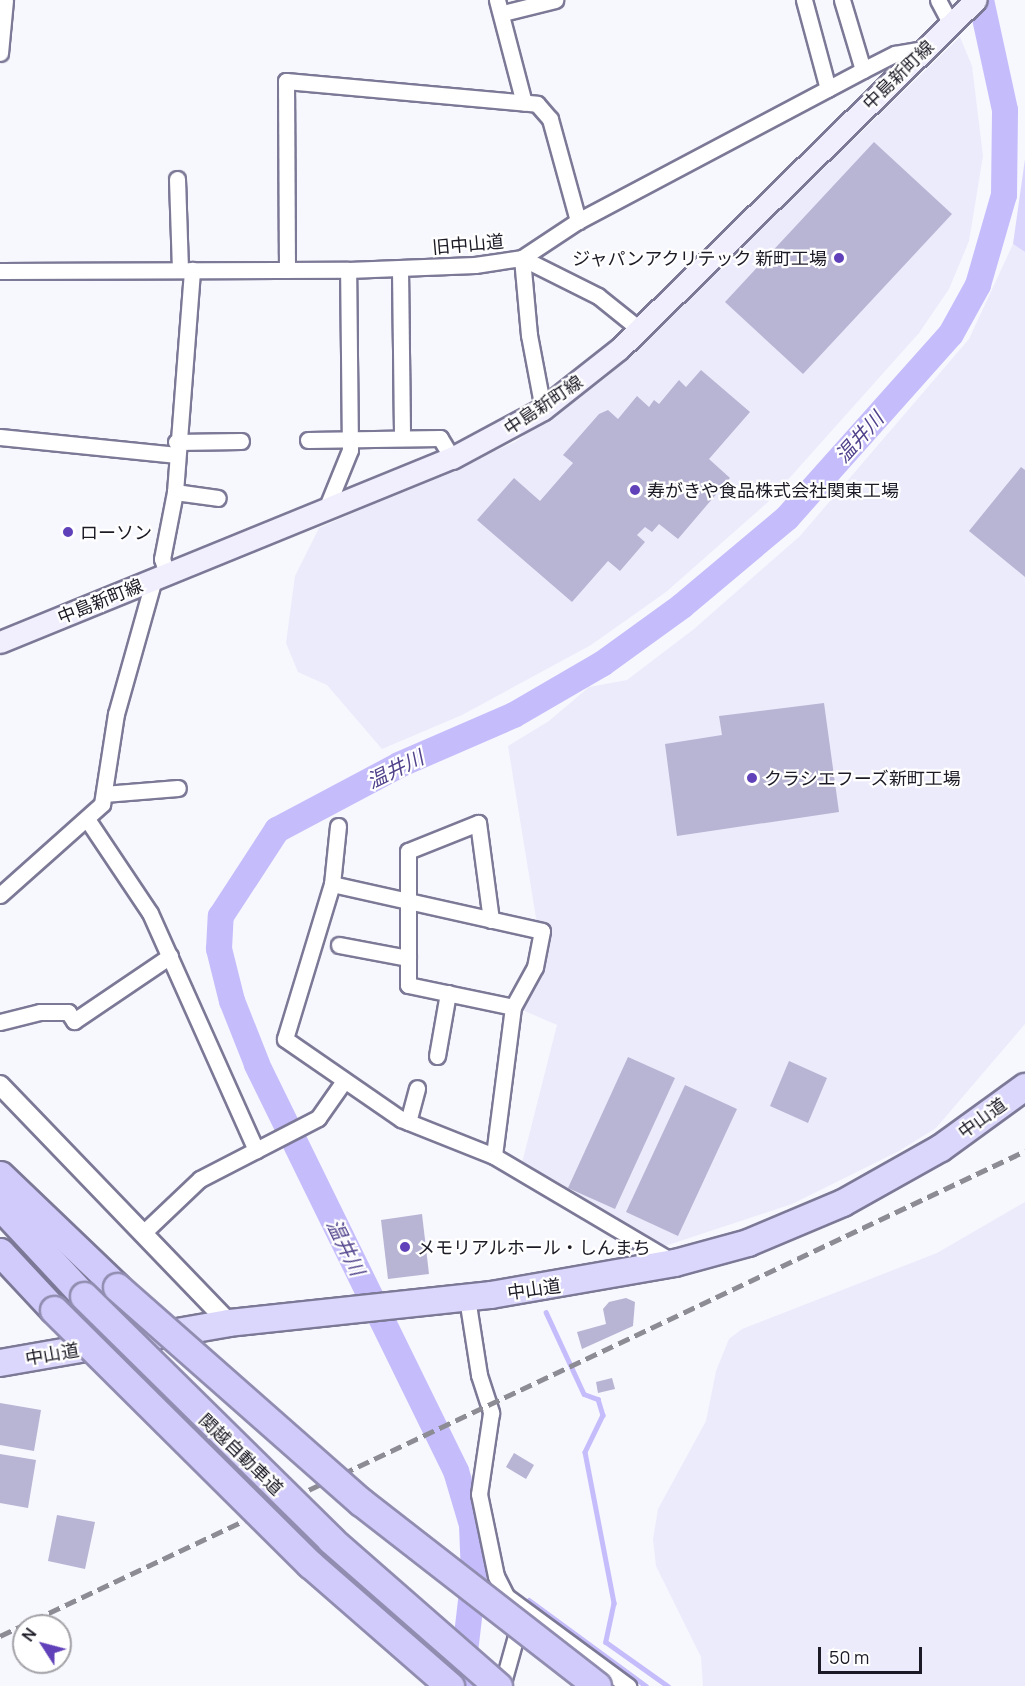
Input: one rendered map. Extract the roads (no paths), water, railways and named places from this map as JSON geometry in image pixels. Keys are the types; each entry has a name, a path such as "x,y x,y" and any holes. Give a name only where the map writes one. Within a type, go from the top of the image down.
{"highway":[{"name":"中山道","path":"0,1363 229,1323 467,1298 675,1263 748,1242 843,1203 941,1148 1025,1087"},
{"path":"0,1175 117,1287 362,1502 597,1686"},
{"name":"関越自動車道","path":"0,1206 84,1296 331,1540 500,1686"},
{"name":"関越自動車道","path":"0,1252 144,1402 310,1564 450,1686"},
{"path":"144,1402 272,1538 425,1686"}],"main road":[{"name":"中島新町線","path":"0,642 452,458 543,409 639,329 923,49 976,0"}],"street":[{"path":"0,52 5,0"},
{"path":"524,103 500,6 555,0"},
{"path":"804,0 828,89"},
{"path":"842,0 863,70"},
{"path":"938,0 955,20"},
{"name":"旧中山道","path":"0,271 348,270 475,266 522,258 578,221 863,70 895,54 923,49"},
{"path":"287,270 286,81 537,104 550,119 578,221"},
{"path":"0,895 102,804 116,714 161,576 162,559 175,492 186,269 177,178"},
{"path":"522,258 598,296 639,329"},
{"path":"522,258 529,335 543,409"},
{"path":"400,268 402,438"},
{"path":"326,509 351,440 348,270"},
{"path":"0,437 177,448 241,441"},
{"path":"308,440 440,438 452,458"},
{"path":"175,492 218,498"},
{"path":"104,794 178,788"},
{"path":"87,819 150,913 258,1148"},
{"path":"491,920 478,823 408,851 408,985 513,1007"},
{"path":"338,826 332,884 285,1039 344,1081 408,1122 494,1156 675,1263"},
{"path":"332,884 542,931 536,967 513,1007 494,1156"},
{"path":"339,945 408,958"},
{"path":"0,1022 40,1012 68,1012 74,1021 170,956"},
{"path":"436,1056 448,993"},
{"path":"142,1234 200,1179 306,1125 327,1110 344,1081"},
{"path":"0,1085 229,1323"},
{"path":"408,1122 417,1088"},
{"path":"467,1298 479,1375 491,1413 479,1494 496,1576 506,1596 516,1636 500,1686"},
{"path":"506,1596 628,1686"}],"waterway":[{"name":"温井川","path":"461,1686 474,1575 472,1525 456,1471 257,1064 232,1001 219,949 221,916 277,830 399,765 514,715 602,664 682,606 787,518 951,334 978,285 1004,195 1005,110 981,0"},
{"path":"546,1312 584,1394 598,1399 603,1415 585,1452 614,1603 606,1642 668,1686"},
{"path":"473,1555 485,1564"},
{"path":"529,1600 646,1686"}],"railway":[{"path":"0,1636 1025,1151"}],"place":[{"name":"ジャパンアクリテック 新町工場","path":"839,258"},
{"name":"寿がきや食品株式会社関東工場","path":"635,490"},
{"name":"ローソン","path":"68,532"},
{"name":"クラシエフーズ新町工場","path":"752,778"},
{"name":"メモリアルホール・しんまち","path":"405,1247"}]}
